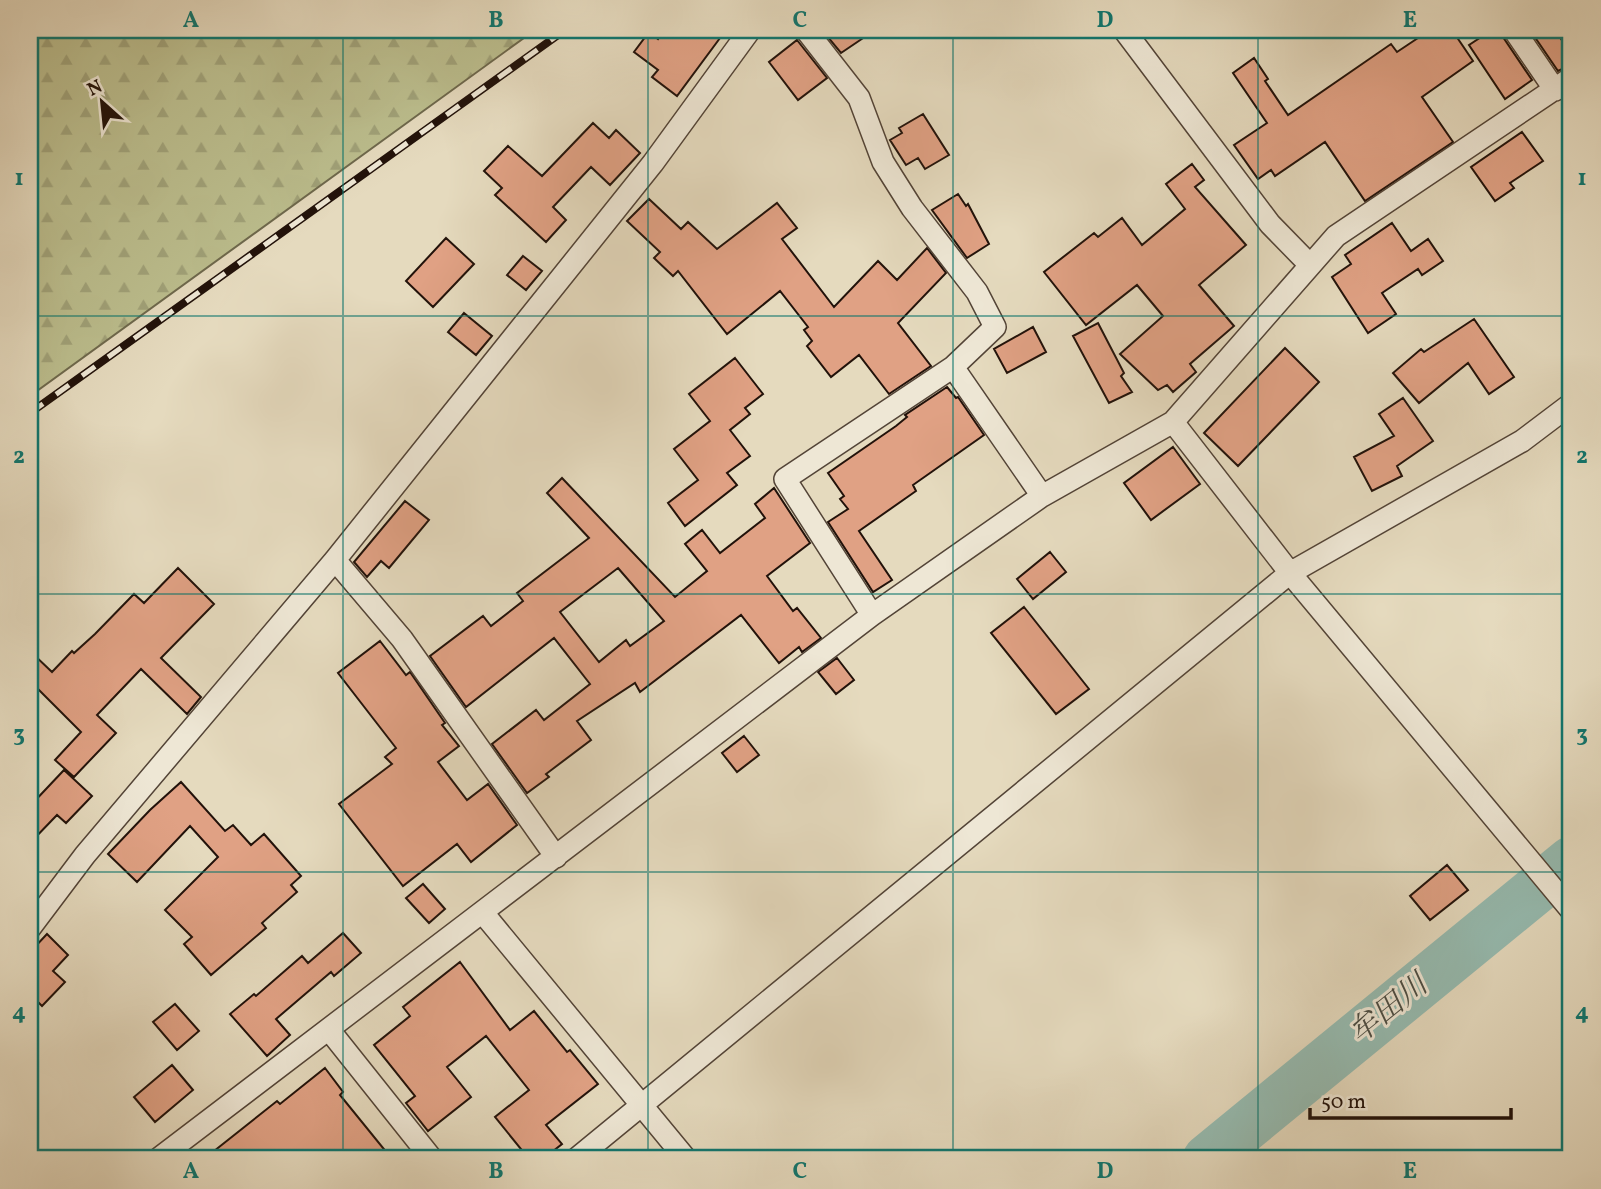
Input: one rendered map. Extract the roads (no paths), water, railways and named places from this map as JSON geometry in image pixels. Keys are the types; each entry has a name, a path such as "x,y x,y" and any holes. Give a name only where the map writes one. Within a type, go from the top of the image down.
{"street":[{"path":"30,928 85,855 335,560 653,163 750,30"},
{"path":"806,30 859,97 883,162 912,208 977,292 995,327 953,367 785,478 872,615"},
{"path":"1124,30 1270,224 1310,265"},
{"path":"159,1159 872,615 1042,496 1173,422 1336,236 1563,84 1514,30"},
{"path":"953,367 1042,496"},
{"path":"576,1159 1290,573 1522,441 1571,404"},
{"path":"1173,422 1290,573 1565,902"},
{"path":"335,560 402,639 556,857"},
{"path":"484,913 686,1159"},
{"path":"330,1031 432,1159"}],"waterway":[{"name":"牟田川","path":"1207,1159 1571,861"}],"railway":[{"path":"30,413 565,30"}]}
